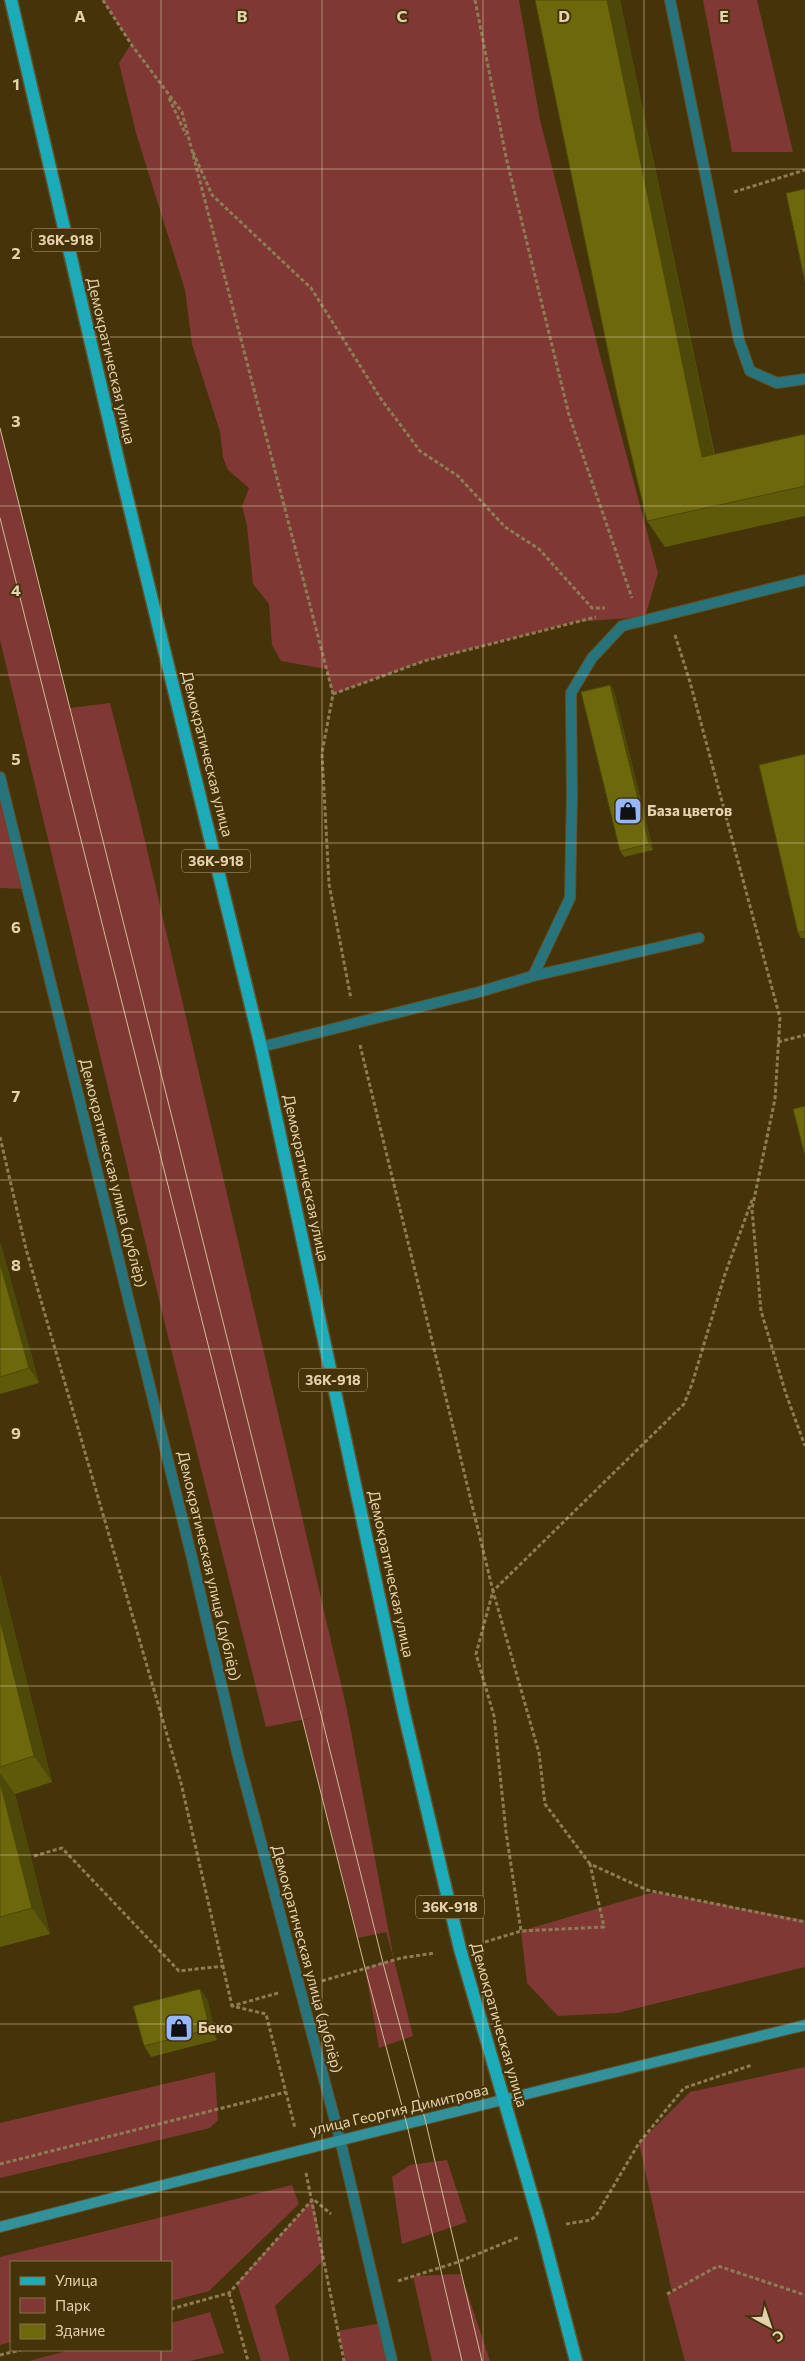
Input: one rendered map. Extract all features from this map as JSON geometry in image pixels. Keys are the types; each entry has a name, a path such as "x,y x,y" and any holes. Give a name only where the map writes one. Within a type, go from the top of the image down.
{"main road":[{"name":"Демократическая улица","path":"11,0 123,481 262,1046 404,1713 460,1949 541,2227 576,2361"},
{"name":"улица Георгия Димитрова","path":"0,2227 340,2139 805,2025"}],"street":[{"path":"670,0 738,340 750,371 777,383 805,379"},
{"path":"533,976 570,898 571,693 592,658 622,626 805,580"},
{"name":"Демократическая улица (дублёр)","path":"0,778 188,1539 238,1756 340,2139 392,2361"},
{"path":"262,1046 479,992 533,976 699,938"}],"path":[{"path":"103,0 131,44 182,112 333,694 322,752 329,884 355,1022 493,1591 540,1754 545,1804 590,1864 604,1927 521,1931 506,1832 494,1716 476,1654 493,1591 684,1404 692,1384 725,1274 757,1187"},
{"path":"475,0 506,157 569,415 635,608 622,626"},
{"path":"189,144 212,195 311,288 381,399 420,450 458,476 505,527 539,549 592,608 610,608"},
{"path":"709,199 805,170"},
{"path":"669,614 690,682 780,1018 775,1100 752,1209 761,1310 786,1394 805,1446"},
{"path":"333,694 424,661 600,616"},
{"path":"778,1042 805,1035"},
{"path":"0,1137 26,1249 181,1783 232,2006"},
{"path":"34,1856 62,1848 179,1971 224,1966"},
{"path":"590,1864 647,1890 805,1922"},
{"path":"374,2288 458,2262 541,2227 591,2220 597,2214 639,2143 684,2088 755,2064"},
{"path":"0,2164 286,2092"},
{"path":"313,2199 329,2211 334,2220"},
{"path":"172,2308 228,2293 313,2199"},
{"path":"313,2199 344,2361"},
{"path":"668,2294 718,2266 805,2295"},
{"path":"228,2293 248,2361"},
{"path":"0,2355 17,2351"}],"green space":[{"path":"103,0 519,0 540,120 658,573 645,617 574,622 424,661 333,694 326,669 281,661 272,645 269,604 253,584 247,526 242,506 249,488 228,470 223,457 220,432 192,344 185,290 136,133 119,63 131,44"},
{"path":"703,0 757,0 793,152 732,152"},
{"path":"0,428 70,708 110,703 139,815 347,1710 394,1960 386,1932 358,1938 303,1720 316,1717 266,1727 172,1353 0,640"},
{"path":"0,777 27,889 0,888"},
{"path":"654,1892 805,1920 805,1967 617,2013 558,2016 527,1983 521,1931"},
{"path":"394,1960 413,2036 379,2048 365,1968"},
{"path":"805,2067 805,2361 685,2361 667,2294 755,2262 672,2292 639,2143 690,2092"},
{"path":"215,2072 218,2120 210,2128 0,2178 0,2123"},
{"path":"447,2160 467,2222 402,2244 392,2177 410,2165"},
{"path":"292,2185 299,2204 209,2291 172,2301 172,2261 10,2261 10,2342 0,2345 0,2257"},
{"path":"313,2199 324,2260 275,2306 290,2361 261,2361 237,2283"},
{"path":"461,2274 490,2361 432,2361 413,2276"},
{"path":"210,2312 224,2353 190,2361 29,2361 66,2351 172,2351 172,2323"},
{"path":"382,2323 392,2361 345,2361 338,2331"}],"building":[{"path":"535,0 607,0 702,457 805,434 805,486 647,521 617,395"},
{"path":"805,189 805,282 786,193"},
{"path":"610,685 649,844 620,851 581,692"},
{"path":"805,754 805,931 798,933 759,765"},
{"path":"805,1106 805,1156 793,1109"},
{"path":"0,1263 29,1368 0,1377"},
{"path":"0,1620 34,1756 0,1767"},
{"path":"0,1782 32,1908 0,1917"},
{"name":"Беко","path":"200,1989 210,2029 144,2046 133,2006"}],"tram line":[{"path":"0,428 383,1963 425,2119 482,2361"},
{"path":"0,518 365,1968 407,2125 462,2361"}],"place":[{"name":"База цветов","path":"628,811"},
{"name":"Беко","path":"179,2028"}]}
